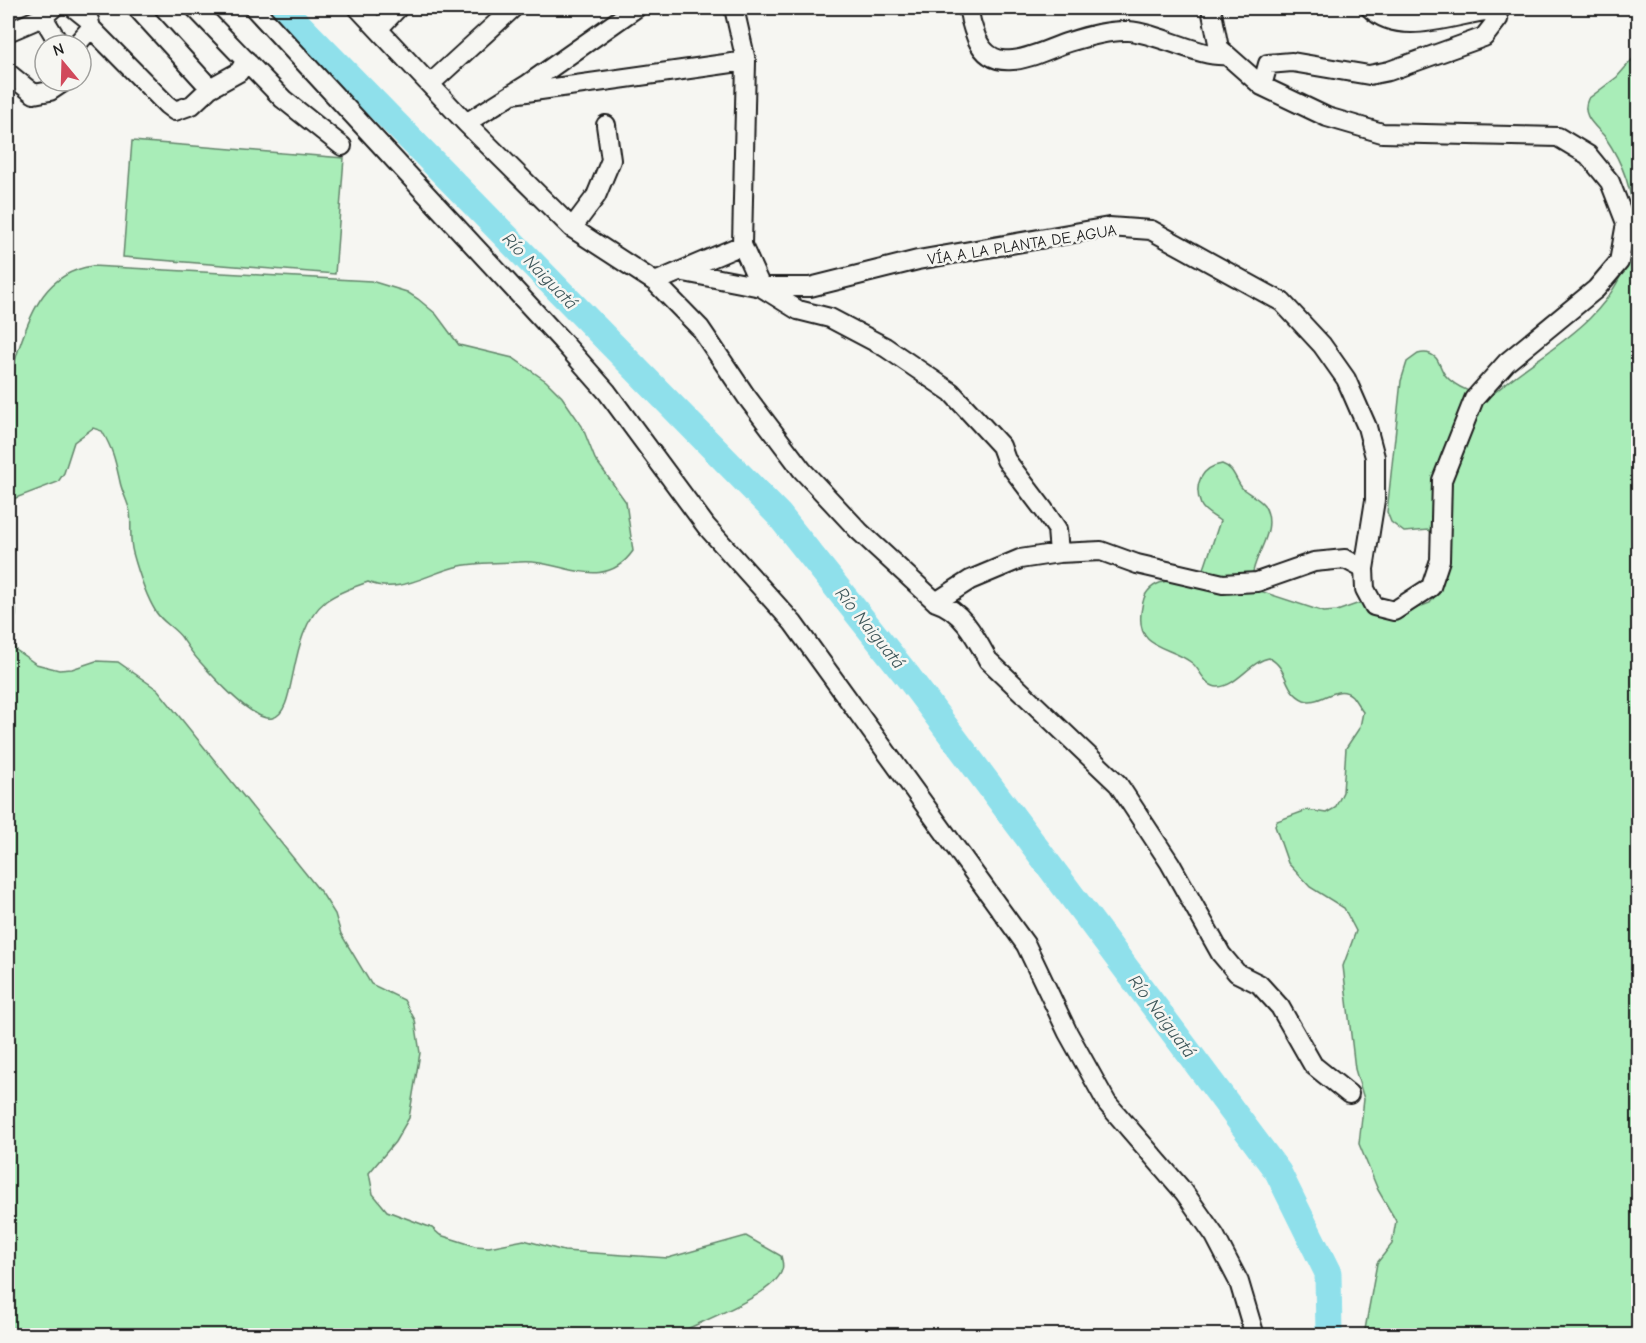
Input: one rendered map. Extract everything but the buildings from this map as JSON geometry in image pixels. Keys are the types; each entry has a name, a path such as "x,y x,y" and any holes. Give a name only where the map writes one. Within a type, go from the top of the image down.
{"street":[{"path":"74,8 89,20 91,28 175,111 192,105 210,88 239,72 246,60"},
{"path":"137,8 210,88"},
{"path":"195,8 283,99 342,146"},
{"path":"254,8 562,340 607,392 706,526 793,623 1026,945 1068,1033 1107,1103 1201,1213 1239,1282 1255,1335"},
{"path":"357,8 466,123 572,228 655,282 700,328 746,396 802,470 859,531 936,602 955,612 977,639 988,660 1118,784 1170,863 1221,954 1237,973 1259,984 1280,1006 1313,1065 1349,1094"},
{"path":"378,29 398,8"},
{"path":"430,84 513,8"},
{"path":"466,123 636,8"},
{"path":"734,8 746,61 742,245 761,287"},
{"path":"969,8 978,42 993,59 1013,61 1024,59 1071,41 1127,31 1152,35 1215,54 1227,55"},
{"name":"VÍA A LA PLANTA DE AGUA","path":"761,287 810,287 918,260 1109,227 1151,230 1282,302 1322,345 1346,379 1367,427 1375,457 1376,500 1364,569 1365,589 1374,606 1394,611 1431,587 1440,560 1442,480 1474,399 1507,362 1596,289 1619,262 1626,223 1610,182 1588,155 1558,137 1382,133 1327,117 1262,86 1219,48 1211,8"},
{"path":"1262,86 1268,64 1292,62 1369,75 1389,71 1484,37 1498,20 1493,10 1445,20 1402,22 1378,16 1370,8"},
{"path":"8,32 48,12 56,33"},
{"path":"87,33 91,28"},
{"path":"512,94 746,61"},
{"path":"8,73 34,94 42,93"},
{"path":"572,228 596,196 611,160 606,126"},
{"path":"655,282 684,272 742,245"},
{"path":"684,272 761,287 798,310 830,318 885,346 951,392 1001,446 1006,460 1057,529 1059,553"},
{"path":"936,602 970,580 1020,559 1059,553 1101,552 1137,564 1223,584 1257,582 1314,562 1345,560 1364,569"}],"green space":[{"path":"1638,53 1638,1335 1364,1335 1377,1263 1392,1244 1396,1221 1378,1190 1359,1144 1364,1099 1355,1069 1343,966 1356,931 1344,908 1310,887 1288,863 1275,826 1277,821 1307,810 1326,813 1335,808 1343,792 1346,748 1360,727 1363,712 1352,696 1346,692 1334,693 1310,701 1297,696 1280,668 1269,658 1262,660 1225,686 1213,686 1192,663 1150,641 1141,625 1142,604 1146,593 1154,586 1192,576 1205,566 1220,521 1202,507 1198,491 1199,484 1204,473 1222,464 1232,471 1242,488 1264,505 1268,516 1269,526 1254,568 1252,579 1254,589 1324,612 1337,611 1368,600 1386,601 1414,609 1430,603 1437,593 1438,538 1429,530 1404,532 1391,522 1387,512 1401,381 1407,362 1418,354 1430,354 1436,358 1445,375 1454,383 1480,394 1493,394 1579,328 1608,297 1629,253 1633,230 1632,207 1627,183 1618,160 1605,137 1587,116 1586,105 1588,99 1617,77"},
{"path":"132,141 344,158 335,274 123,257"},
{"path":"92,266 371,281 407,292 436,314 459,345 513,358 546,381 562,397 582,426 595,459 626,502 633,551 621,564 608,571 594,573 534,562 482,563 448,569 403,585 380,586 368,582 341,592 326,601 309,622 299,649 287,700 278,715 263,717 239,701 198,660 179,634 162,619 152,606 132,548 129,508 114,456 102,431 93,428 74,442 64,473 58,482 8,501 8,379 24,334 36,307 53,285 63,276"},
{"path":"8,594 13,599 16,610 10,640 16,650 36,664 59,670 72,669 96,661 118,662 158,690 323,895 335,914 341,934 371,984 404,1000 415,1020 420,1053 409,1118 395,1142 369,1173 373,1194 387,1211 432,1228 440,1235 475,1246 489,1247 524,1240 564,1251 668,1258 746,1236 781,1256 783,1268 776,1280 751,1299 675,1335 8,1335"}],"waterway":[{"name":"Río Naiguatá","path":"282,8 779,515 909,678 1278,1172 1328,1273 1329,1336"}]}
